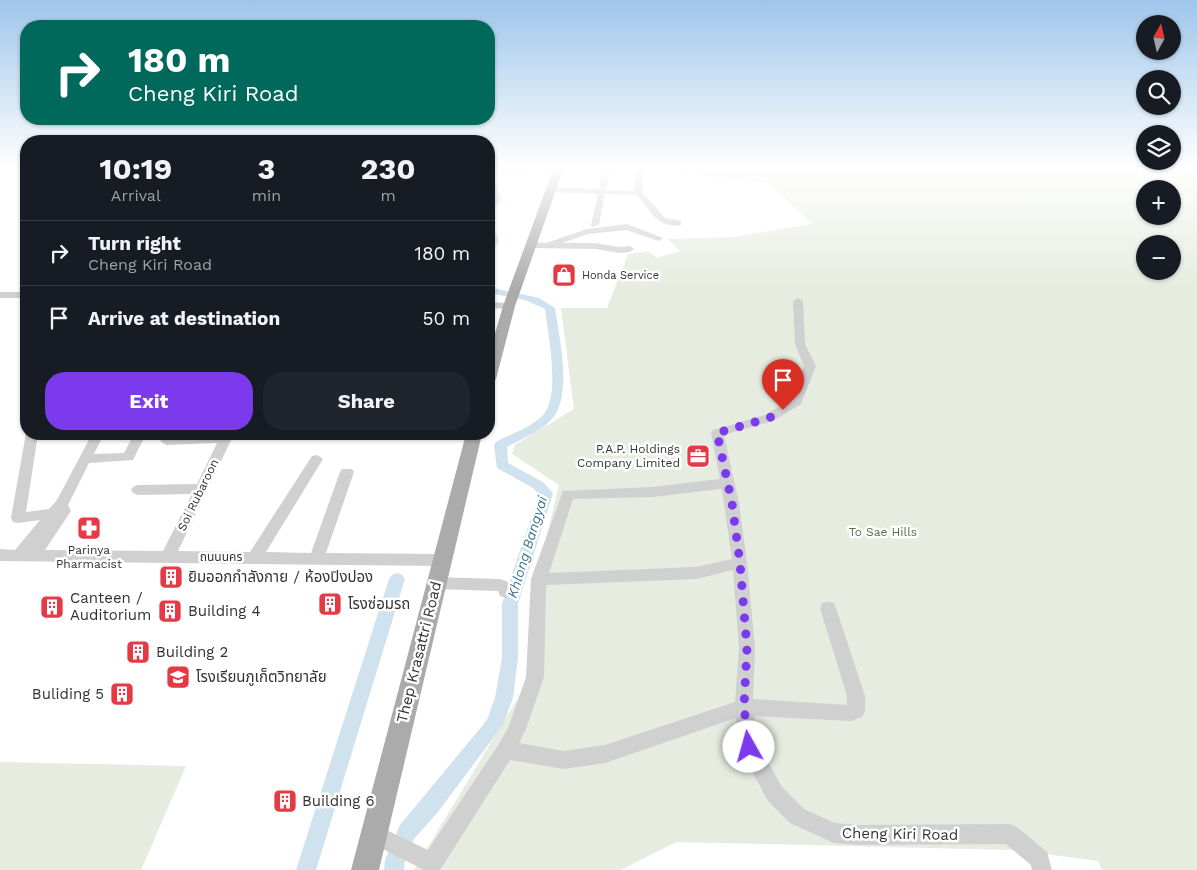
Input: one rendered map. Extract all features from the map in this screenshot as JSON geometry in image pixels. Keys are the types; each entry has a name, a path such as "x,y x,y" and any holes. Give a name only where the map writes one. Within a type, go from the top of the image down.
{"main road":[{"path":"495,358 512,298 545,208"},
{"name":"Thep Krasattri Road","path":"365,870 378,836 441,560 472,440"}],"street":[{"path":"595,225 599,208"},
{"path":"651,208 662,220 668,223 678,223"},
{"path":"547,245 587,232 627,227 659,238"},
{"path":"530,245 596,246 619,250 630,249"},
{"path":"0,295 20,295"},
{"path":"495,303 512,298"},
{"name":"Cheng Kiri Road","path":"798,300 800,344 810,366 797,401 769,418 717,433 732,503 740,563 747,648 744,707 749,747 775,794 797,816 834,832 860,835 1010,834 1040,859 1042,870"},
{"path":"31,440 18,518 59,509"},
{"path":"26,555 59,509 95,440"},
{"path":"85,459 128,456 137,440"},
{"path":"166,441 178,440"},
{"name":"Soi Rubaroon","path":"168,557 225,440"},
{"path":"255,557 317,458"},
{"path":"317,558 348,472"},
{"path":"378,836 432,863 506,750 517,729 535,677 535,589 568,494 653,492 721,484 728,487"},
{"path":"138,490 201,488"},
{"name":"ถนนนคร","path":"0,555 441,560"},
{"path":"535,589 696,573 740,563"},
{"path":"436,583 500,585 504,586 506,592"},
{"path":"506,750 564,760 606,754 744,707 851,713 856,711 854,691 828,608"}],"green space":[{"name":"To Sae Hills","path":"795,208 1136,208 1136,225 1181,225 1181,208 1197,208 1197,870 1102,870 1098,861 1014,850 676,842 621,870 414,870 527,683 535,584 559,485 512,454 515,445 574,409 561,308 607,308 628,254 648,251 657,258 680,251 668,239 733,237 813,224"},
{"path":"0,762 186,766 141,870 0,870"}],"waterway":[{"name":"Khlong Bangyai","path":"394,870 395,860 407,832 494,725 504,698 510,658 510,604 546,493 538,485 502,465 500,445 542,422 553,409 558,382 556,349 550,308 528,298 495,291"},
{"path":"306,870 397,579"}],"place":[{"name":"Honda Service","path":"564,275"},
{"name":"P.A.P. Holdings Company Limited","path":"698,456"},
{"name":"Parinya Pharmacist","path":"89,528"},
{"name":"ยิมออกกำลังกาย / ห้องปิงปอง","path":"171,577"},
{"name":"โรงซ่อมรถ","path":"330,604"},
{"name":"Canteen / Auditorium","path":"52,607"},
{"name":"Building 4","path":"170,611"},
{"name":"Building 2","path":"138,652"},
{"name":"โรงเรียนภูเก็ตวิทยาลัย","path":"178,677"},
{"name":"Buliding 5","path":"122,694"},
{"name":"Building 6","path":"285,801"}],"route":[{"path":"749,747 744,707 747,648 740,563 732,503 717,433 769,418 783,410"}]}
